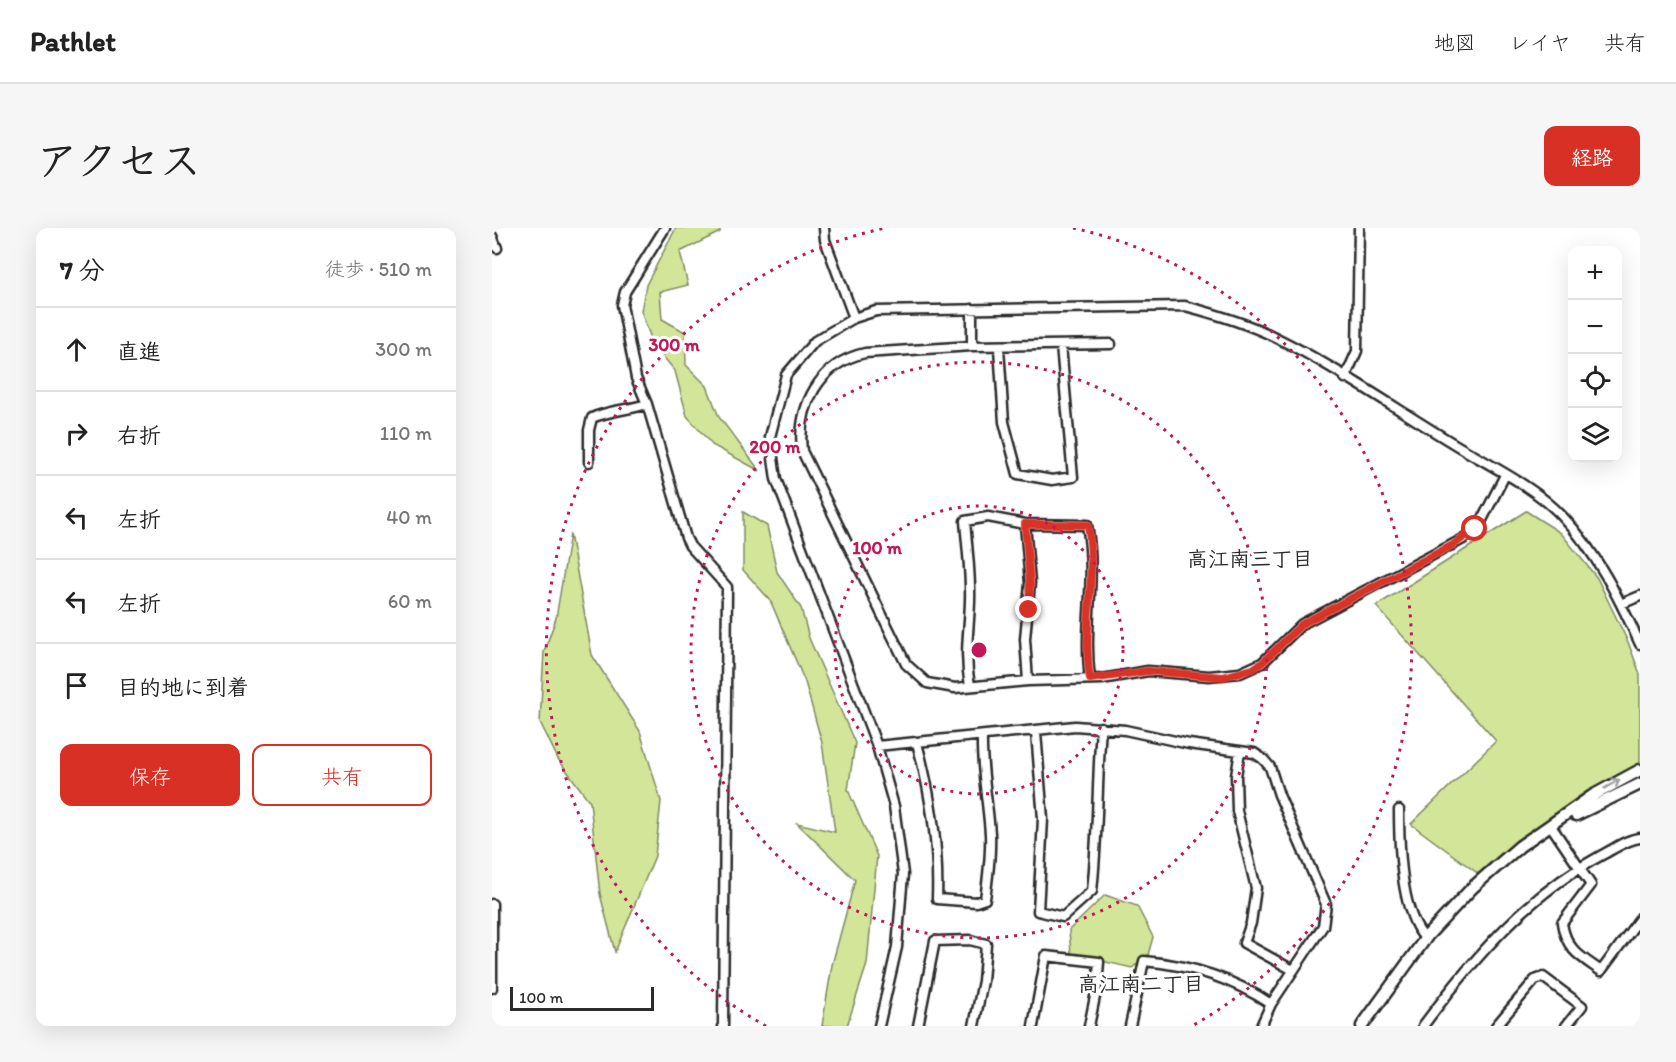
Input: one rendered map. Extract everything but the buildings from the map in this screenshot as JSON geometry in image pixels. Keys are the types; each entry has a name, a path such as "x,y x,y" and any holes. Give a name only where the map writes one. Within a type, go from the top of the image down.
{"street":[{"path":"665,228 625,292 622,305 636,378 647,404 686,538 727,587 723,1026"},
{"path":"824,228 828,249 854,318"},
{"path":"1345,378 1357,351 1359,228"},
{"path":"492,236 497,248"},
{"path":"879,1026 897,947 903,874 894,806 877,746 776,479 770,437 786,375 815,341 854,318 876,311 1185,306 1228,317 1276,338 1345,378 1505,475 1561,514 1589,548 1621,604 1640,644"},
{"path":"972,309 972,346"},
{"path":"1111,344 890,350 849,356 826,373 814,387 806,403 800,435 802,451 906,664 927,683 941,687 970,686 1090,679 1148,671 1223,677 1253,669 1302,624 1465,538 1482,520 1505,475"},
{"path":"999,348 1004,422 1018,474 1053,480 1073,477 1061,346"},
{"path":"589,462 589,430 592,418 604,412 625,411 647,404"},
{"path":"970,686 966,663 970,601 965,521 988,517 1025,524 1088,525 1093,574 1086,628 1090,679"},
{"path":"1025,524 1030,583 1025,639 1028,681"},
{"path":"1621,604 1640,596"},
{"path":"877,746 1036,732 1075,726 1101,727 1254,753 1270,767 1279,795 1326,904 1323,927 1271,1004 1261,1026"},
{"path":"1036,732 1044,819 1038,911 1063,917 1092,891 1098,821 1097,772 1101,727"},
{"path":"917,743 933,816 938,864 937,899 976,902 985,899 989,870 990,837 981,762 982,737"},
{"path":"1240,750 1236,776 1237,811 1256,888 1251,923 1244,943 1293,970"},
{"path":"1362,1026 1426,939 1477,883 1520,846 1592,796 1640,770"},
{"path":"1551,826 1640,784"},
{"path":"1399,810 1407,892 1417,931 1426,939"},
{"path":"1551,826 1591,885 1562,923 1564,939 1572,949 1601,971 1640,918"},
{"path":"1424,1026 1477,957 1500,933 1579,868 1630,840 1640,838"},
{"path":"492,904 492,988"},
{"path":"918,1026 935,941 969,940 986,944 983,981 974,1026"},
{"path":"1033,1026 1046,956 1099,962 1097,987 1089,1026"},
{"path":"1130,1026 1144,961 1182,965 1220,977 1271,1004"},
{"path":"1496,1026 1534,980 1544,977 1582,1006 1566,1026"}],"green space":[{"path":"676,228 720,228 720,232 680,252 688,285 660,292 662,319 685,332 686,365 707,386 719,417 760,471 712,445 687,416 675,371 653,344 641,311 646,285"},
{"path":"1526,511 1561,533 1597,578 1628,642 1640,674 1640,764 1563,813 1480,875 1411,824 1496,741 1376,606"},
{"path":"743,512 767,526 777,572 801,608 809,638 855,743 848,790 877,856 867,964 847,1026 822,1026 832,965 855,880 797,823 835,832 822,743 805,682 770,600 743,570"},
{"path":"570,534 592,655 640,731 661,801 655,856 615,952 600,894 590,802 558,759 540,722 544,652 556,618"},
{"path":"1105,895 1137,906 1153,937 1148,955 1132,968 1071,954 1069,930"}],"district":[{"name":"高江南三丁目","path":"1250,559"},
{"name":"高江南二丁目","path":"1141,984"}],"route":[{"path":"1029,610 1029,554 1025,524 1088,525 1093,574 1091,604 1086,628 1090,679 1148,671 1223,677 1253,669 1302,624 1453,545 1475,529"}]}
